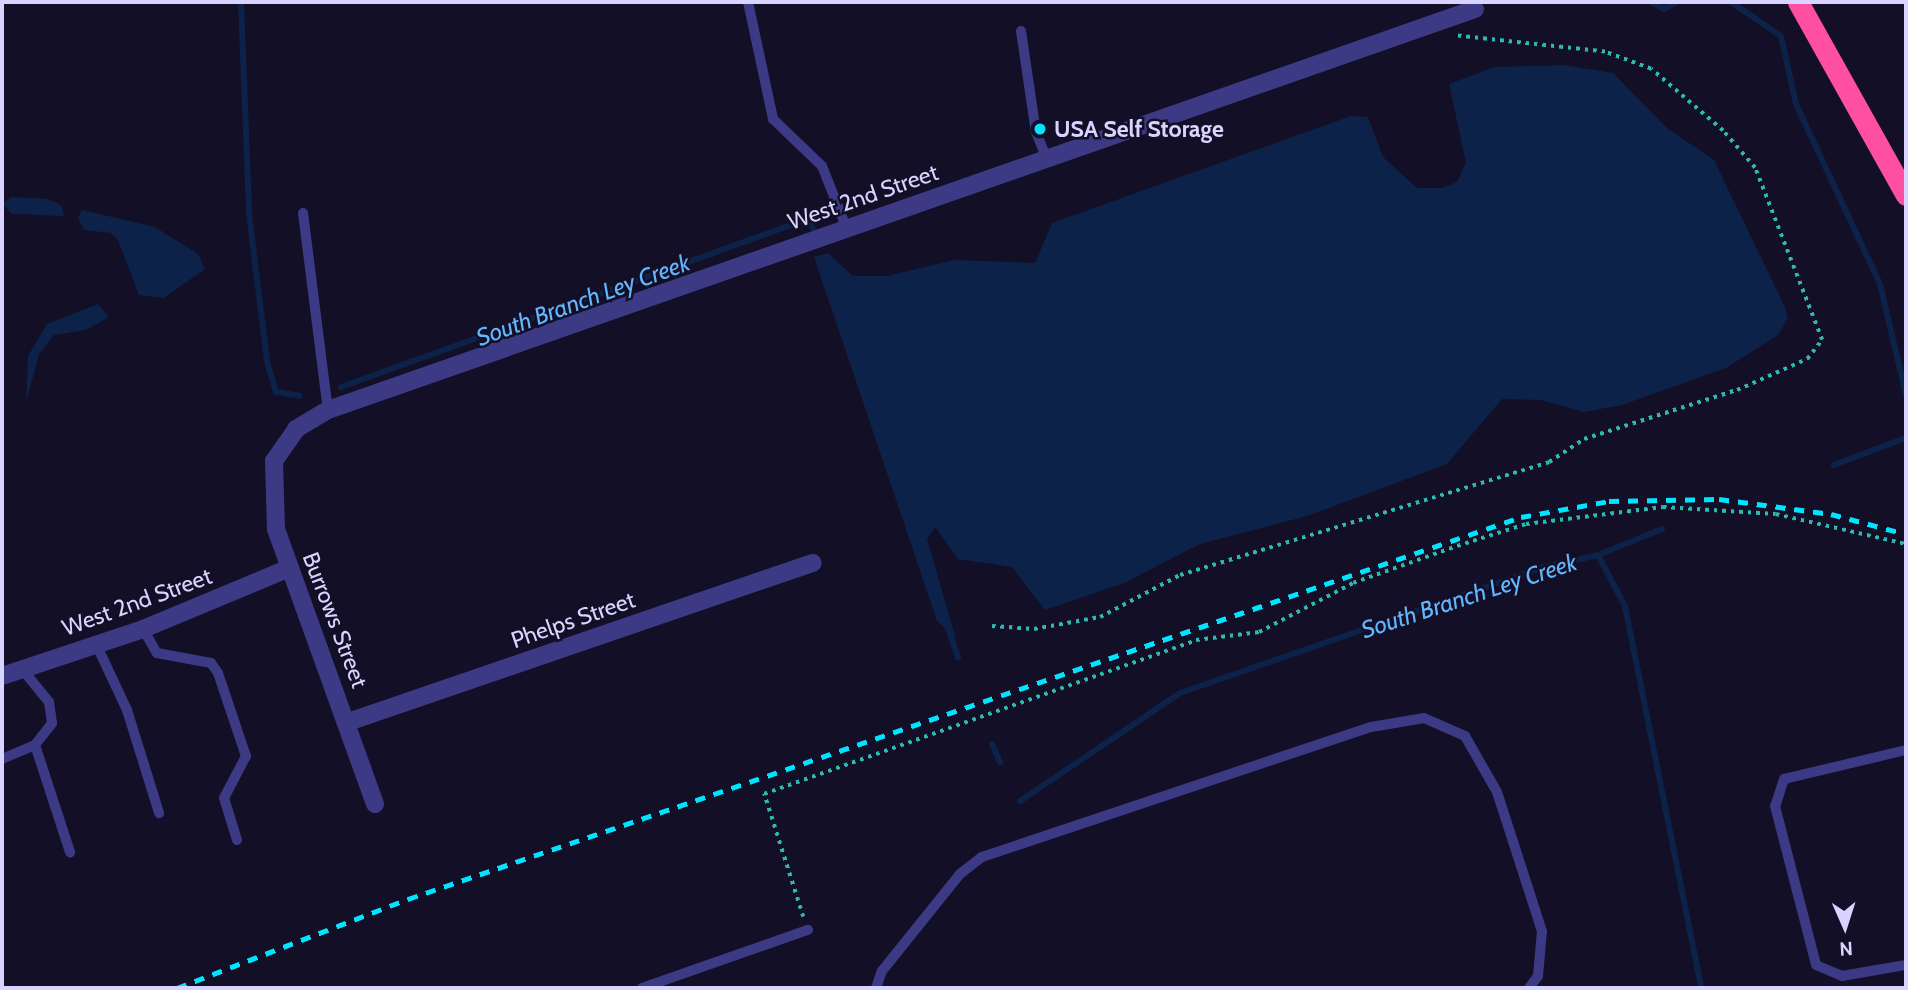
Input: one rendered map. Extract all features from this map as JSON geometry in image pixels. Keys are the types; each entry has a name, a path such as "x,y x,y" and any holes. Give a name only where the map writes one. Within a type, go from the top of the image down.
{"highway":[{"path":"1798,2 1906,195"}],"street":[{"name":"West 2nd Street","path":"278,451 296,429 328,410 1475,9"},
{"name":"Burrows Street","path":"278,451 271,502 287,569 348,722 375,804"},
{"name":"Phelps Street","path":"348,722 813,563"},
{"name":"West 2nd Street","path":"2,676 143,629 287,569"}],"lane":[{"path":"748,2 774,119 822,166 847,229"},
{"path":"1021,31 1036,132 1047,159"},
{"path":"303,213 328,410"},
{"path":"143,629 157,653 211,663 218,673 246,755 224,797 237,840"},
{"path":"96,644 127,710 159,813"},
{"path":"2,759 34,746 52,723 49,702 22,669"},
{"path":"876,988 881,971 960,874 982,857 1371,727 1424,718 1465,737 1497,792 1542,931 1538,976 1529,988"},
{"path":"34,746 70,852"},
{"path":"1906,750 1784,779 1775,806 1816,965 1842,976 1906,965"},
{"path":"642,988 808,930"}],"path":[{"path":"992,626 1034,629 1100,617 1180,575 1549,462 1584,439 1737,390 1795,365 1822,340 1755,168 1723,131 1651,69 1605,52 1449,35"},
{"path":"808,930 764,794 1196,640 1259,632 1366,578 1526,524 1607,511 1776,514 1906,544"}],"water":[{"path":"1564,65 1613,73 1667,128 1714,160 1784,305 1788,318 1778,335 1726,368 1622,405 1584,412 1540,400 1502,399 1447,464 1307,516 1200,544 1124,583 1045,610 1012,567 958,559 935,527 927,539 956,639 937,621 814,257 828,253 853,276 887,276 954,260 1035,263 1052,223 1351,116 1368,117 1383,157 1417,188 1442,188 1457,182 1466,163 1449,84 1495,67"},
{"path":"11,197 49,199 62,206 64,216 12,214 2,204"},
{"path":"82,210 155,227 198,254 205,269 164,298 139,295 118,240 111,233 84,230 78,218"},
{"path":"98,304 109,317 86,330 54,335 39,354 26,403 28,356 47,324"}],"waterway":[{"name":"South Branch Ley Creek","path":"241,2 249,214 267,361 276,392 300,396"},
{"path":"1651,2 1664,9 1677,2"},
{"path":"1731,2 1781,36 1796,104 1880,284 1906,395"},
{"name":"South Branch Ley Creek","path":"341,387 808,219 816,234"},
{"path":"1834,465 1906,438"},
{"path":"1598,555 1662,529"},
{"name":"South Branch Ley Creek","path":"1020,801 1180,693 1540,568 1598,555 1625,606 1701,988"},
{"name":"South Branch Ley Creek","path":"948,628 958,657"},
{"name":"South Branch Ley Creek","path":"992,744 1000,762"}],"railway":[{"path":"177,988 408,899 1521,517 1609,501 1719,499 1831,514 1906,534"}],"place":[{"name":"USA Self Storage","path":"1040,129"}]}
